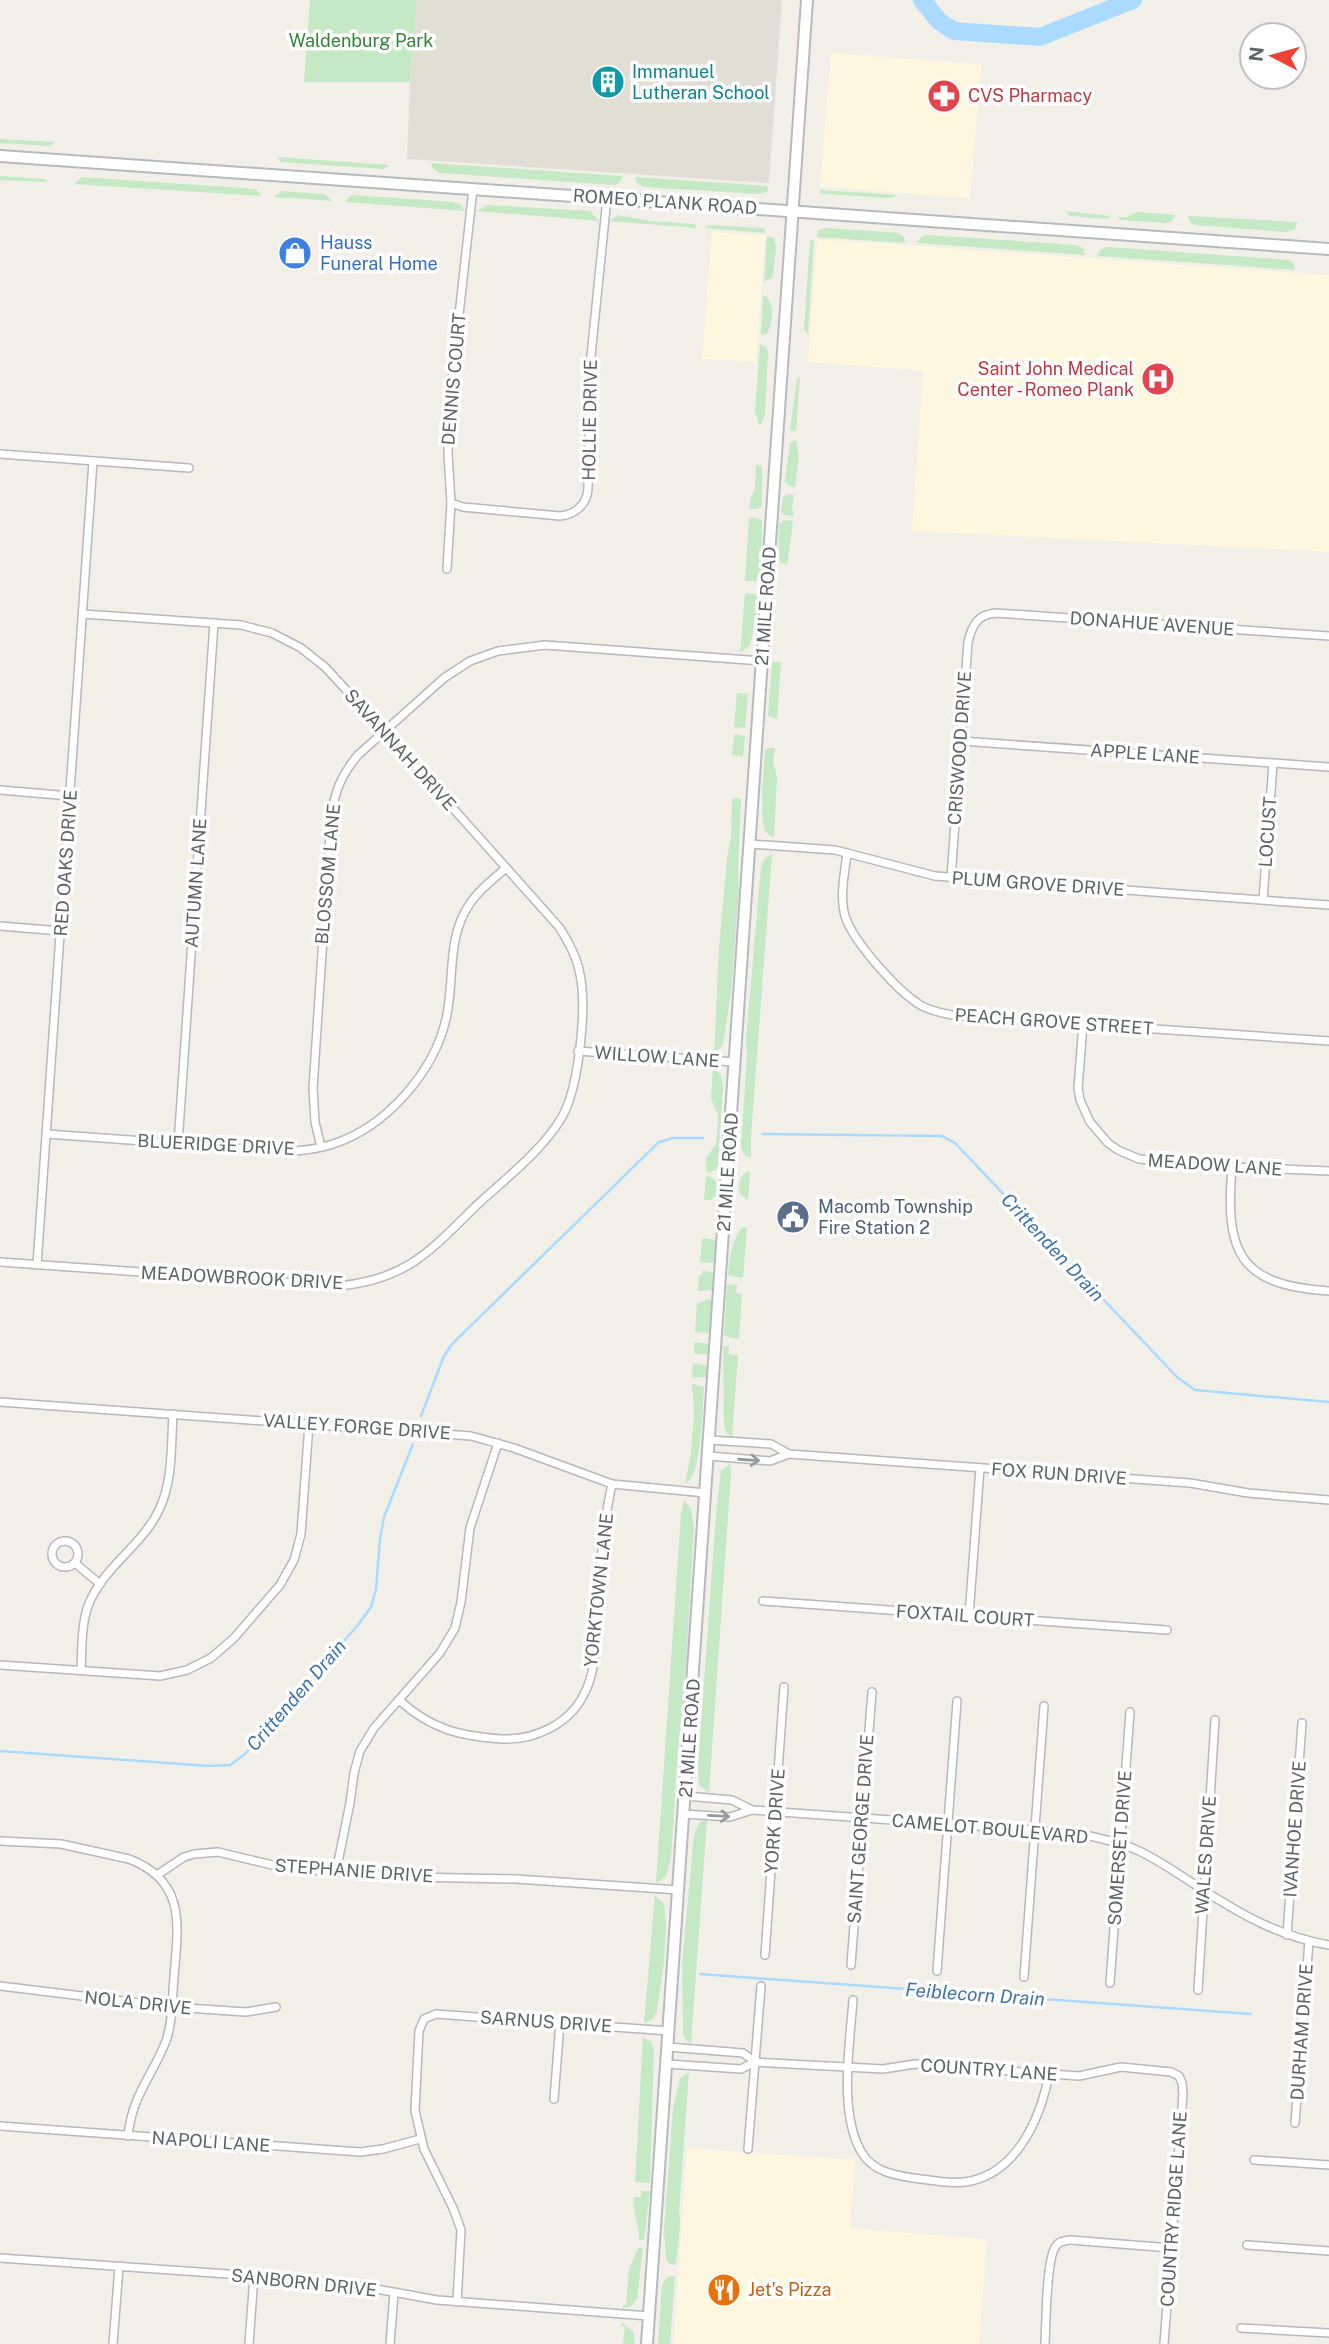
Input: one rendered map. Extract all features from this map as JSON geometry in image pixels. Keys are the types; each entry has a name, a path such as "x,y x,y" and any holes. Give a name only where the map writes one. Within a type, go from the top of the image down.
{"street":[{"name":"21 MILE ROAD","path":"647,2344 807,0"},
{"name":"ROMEO PLANK ROAD","path":"0,156 1329,249"},
{"name":"DENNIS COURT","path":"447,569 451,503 449,405 473,189"},
{"name":"HOLLIE DRIVE","path":"451,503 463,507 560,516 575,512 585,502 588,489 590,366 607,198"},
{"path":"0,454 189,468"},
{"name":"RED OAKS DRIVE","path":"37,1265 93,461"},
{"name":"DONAHUE AVENUE","path":"976,620 996,612 1329,636"},
{"name":"SAVANNAH DRIVE","path":"83,614 257,628 301,648 325,667 559,927 575,957 582,989 578,1051"},
{"name":"CRISWOOD DRIVE","path":"951,878 968,642 976,620"},
{"name":"AUTUMN LANE","path":"177,1143 214,623"},
{"name":"BLOSSOM LANE","path":"321,1147 315,1122 313,1088 332,803 335,790 349,766 431,688 457,669 485,655 513,647 545,645 762,661"},
{"name":"APPLE LANE","path":"961,741 1329,767"},
{"name":"LOCUST","path":"1263,900 1273,764"},
{"path":"0,790 70,796"},
{"name":"PLUM GROVE DRIVE","path":"750,844 847,853 922,874 951,878 1329,905"},
{"name":"PEACH GROVE STREET","path":"847,853 842,901 848,925 859,943 910,998 920,1005 942,1013 1329,1041"},
{"name":"BLUERIDGE DRIVE","path":"47,1134 278,1150 321,1147 344,1140 367,1127 394,1105 422,1073 431,1058 445,1026 454,948 461,919 475,896 506,868"},
{"path":"0,926 61,930"},
{"name":"MEADOW LANE","path":"1083,1024 1078,1088 1080,1100 1090,1122 1108,1143 1118,1150 1139,1159 1232,1167 1329,1171"},
{"name":"WILLOW LANE","path":"578,1051 735,1062"},
{"name":"MEADOWBROOK DRIVE","path":"0,1262 338,1286 393,1274 427,1253 544,1140 567,1105 575,1077 578,1051"},
{"path":"1232,1167 1230,1216 1240,1254 1256,1270 1277,1284 1289,1288 1329,1292"},
{"name":"VALLEY FORGE DRIVE","path":"0,1402 454,1434 498,1443 612,1484 706,1493"},
{"path":"80,1670 88,1607 100,1584 145,1532 159,1511 168,1485 173,1414"},
{"path":"0,1665 144,1676 174,1674 199,1665 234,1638 280,1585 294,1560 301,1534 309,1423"},
{"name":"FOX RUN DRIVE","path":"710,1440 771,1444 789,1454"},
{"path":"336,1872 356,1763 370,1734 440,1653 455,1628 470,1528 498,1443"},
{"name":"FOX RUN DRIVE","path":"709,1456 769,1461 789,1454 1190,1483 1248,1493 1329,1500"},
{"path":"969,1616 980,1468"},
{"name":"YORKTOWN LANE","path":"399,1700 431,1725 476,1736 513,1739 526,1737 550,1728 568,1715 583,1696 592,1669 602,1538 612,1484"},
{"path":"75,1563 100,1584"},
{"name":"FOXTAIL COURT","path":"763,1601 1167,1630"},
{"name":"YORK DRIVE","path":"765,1955 784,1686"},
{"name":"SAINT GEORGE DRIVE","path":"851,1965 872,1692"},
{"path":"937,1971 957,1701"},
{"path":"1024,1977 1044,1706"},
{"name":"SOMERSET DRIVE","path":"1110,1983 1130,1712"},
{"name":"WALES DRIVE","path":"1198,1990 1216,1720"},
{"name":"IVANHOE DRIVE","path":"1287,1934 1302,1723"},
{"name":"CAMELOT BOULEVARD","path":"686,1796 732,1800 752,1810 1075,1833 1120,1844 1153,1858 1251,1920 1287,1934 1329,1945"},
{"name":"CAMELOT BOULEVARD","path":"684,1814 730,1817 752,1810"},
{"path":"0,1841 61,1844 117,1856 139,1863 157,1875 169,1891 177,1912 172,2007 166,2042 135,2100 128,2136"},
{"name":"STEPHANIE DRIVE","path":"157,1875 184,1857 218,1852 270,1866 336,1872 410,1877 516,1879 679,1890"},
{"name":"DURHAM DRIVE","path":"1295,2123 1309,1941"},
{"name":"NOLA DRIVE","path":"0,1986 172,2007 246,2012 276,2007"},
{"path":"748,2149 761,1986"},
{"path":"853,2000 849,2067 851,2119 857,2144 863,2155 870,2163 890,2174 947,2182 985,2176 1005,2162 1035,2122 1041,2109 1049,2074"},
{"name":"SARNUS DRIVE","path":"421,2139 415,2111 415,2095 419,2031 424,2019 436,2014 669,2031"},
{"path":"554,2099 559,2023"},
{"name":"COUNTRY LANE","path":"668,2047 743,2053 755,2062"},
{"path":"715,2067 717,2051"},
{"name":"COUNTRY LANE","path":"667,2064 741,2069 755,2062 883,2069 915,2064 1092,2075 1121,2067 1166,2071 1179,2076"},
{"name":"COUNTRY RIDGE LANE","path":"1164,2344 1183,2094 1179,2076"},
{"name":"NAPOLI LANE","path":"0,2126 360,2152 421,2139"},
{"path":"421,2139 461,2230 457,2302"},
{"path":"1254,2160 1329,2165"},
{"path":"1045,2344 1051,2259 1056,2245 1070,2240 1171,2248"},
{"path":"1247,2245 1329,2251"},
{"name":"SANBORN DRIVE","path":"0,2258 338,2283 457,2302 649,2316"},
{"path":"113,2344 119,2267"},
{"path":"249,2344 254,2276"},
{"path":"390,2344 394,2293"},
{"path":"1241,2328 1329,2333"}],"shaded area":[{"path":"417,0 782,0 769,183 407,159"},
{"path":"831,53 981,64 970,198 820,187"},
{"path":"712,232 765,235 756,362 702,359"},
{"path":"817,239 1329,275 1329,552 912,531 923,371 808,362"},
{"path":"687,2148 855,2160 850,2228 987,2239 979,2344 674,2344"}],"green space":[{"name":"Waldenburg Park","path":"310,0 417,0 410,82 304,82"},
{"path":"0,139 55,142 51,146 0,143"},
{"path":"277,157 389,165 384,169 281,162"},
{"path":"431,163 623,176 615,185 439,173 433,169"},
{"path":"0,176 44,179 49,182 0,180"},
{"path":"82,177 256,189 261,196 75,184"},
{"path":"635,177 768,186 767,192 759,194 643,187 637,183"},
{"path":"820,190 897,195 892,198 823,194"},
{"path":"281,191 325,194 332,201 274,197"},
{"path":"352,195 453,202 460,204 465,211 345,202"},
{"path":"488,205 590,211 599,221 477,211"},
{"path":"1065,211 1110,216 1108,219 1070,216"},
{"path":"1137,212 1175,215 1172,221 1165,223 1120,220 1118,217 1127,217"},
{"path":"618,215 650,221 694,224 697,228 610,221"},
{"path":"1188,216 1298,222 1294,230 1286,232 1195,225 1190,222"},
{"path":"708,225 762,228 765,233 705,228"},
{"path":"827,228 899,233 904,237 905,243 817,237 818,230"},
{"path":"767,236 774,238 776,247 773,277 764,282"},
{"path":"922,236 1076,245 1083,248 1085,255 917,243"},
{"path":"810,240 814,240 808,335 804,329"},
{"path":"1107,247 1289,260 1294,264 1295,270 1098,256 1100,250"},
{"path":"763,295 770,302 772,313 767,334 761,335"},
{"path":"760,344 766,347 768,353 765,415 759,425 755,411"},
{"path":"800,377 796,431 790,430 797,379"},
{"path":"796,440 799,456 795,487 789,486 785,481 790,443"},
{"path":"756,465 762,467 762,506 749,509 755,489"},
{"path":"794,495 794,516 781,512 783,497"},
{"path":"749,517 762,520 761,581 745,581"},
{"path":"784,520 793,521 787,565 778,559 779,523"},
{"path":"745,593 761,595 750,645 740,653"},
{"path":"772,662 781,662 777,719 768,716"},
{"path":"737,693 748,694 745,728 734,727"},
{"path":"734,734 745,736 743,756 732,755"},
{"path":"775,748 773,761 777,778 774,837 765,830 762,814 765,750"},
{"path":"732,799 741,799 739,887 731,993 723,1045 714,1054 719,948 731,837"},
{"path":"772,854 751,1158 744,1155 741,1147 746,1040 761,867 765,858"},
{"path":"713,1067 721,1075 723,1086 718,1168 706,1172 706,1158 716,1144 718,1114 711,1099"},
{"path":"750,1171 748,1200 740,1194 739,1183 741,1177"},
{"path":"706,1176 717,1183 716,1195 711,1200 704,1200"},
{"path":"743,1227 747,1227 743,1278 728,1275 734,1243"},
{"path":"702,1238 716,1240 715,1263 700,1262"},
{"path":"703,1270 714,1273 713,1290 698,1291 699,1275 702,1275"},
{"path":"737,1284 736,1293 742,1294 739,1339 724,1336 727,1285"},
{"path":"708,1299 713,1301 710,1331 695,1332 697,1304"},
{"path":"694,1342 710,1344 709,1354 694,1354"},
{"path":"723,1346 729,1346 729,1354 738,1355 732,1437 724,1427"},
{"path":"693,1363 708,1366 707,1377 692,1378"},
{"path":"692,1384 704,1387 702,1424 695,1468 685,1484 691,1453 694,1411"},
{"path":"730,1464 709,1793 699,1785 698,1767 716,1514 721,1471"},
{"path":"684,1500 691,1508 694,1528 683,1715 678,1749 671,1858 666,1876 656,1883 681,1514"},
{"path":"707,1820 691,2044 683,2034 682,1965 694,1834 700,1822"},
{"path":"655,1895 664,1904 664,1962 657,2011 652,2020 644,2023"},
{"path":"643,2037 651,2042 654,2050 650,2183 635,2182"},
{"path":"689,2071 676,2265 670,2264 666,2259 664,2231 673,2108 680,2079"},
{"path":"641,2191 650,2191 644,2240 639,2240 634,2203 634,2197 641,2197"},
{"path":"639,2247 643,2248 637,2299 631,2306 623,2308 623,2305 626,2305 629,2269"},
{"path":"669,2276 675,2276 670,2344 658,2344 662,2284"},
{"path":"622,2322 634,2333 635,2344 623,2344 625,2327 621,2326"}],"waterway":[{"path":"922,0 939,21 954,31 1040,37 1133,0"},
{"name":"Crittenden Drain","path":"763,1134 942,1136 955,1143 1177,1377 1195,1390 1329,1402"},
{"name":"Crittenden Drain","path":"421,1416 444,1356 453,1343 659,1142 673,1138 703,1138"},
{"name":"Crittenden Drain","path":"0,1751 210,1766 230,1765 244,1755 371,1607 376,1589 384,1517 413,1444"},
{"name":"Feiblecorn Drain","path":"700,1974 1251,2014"}],"place":[{"name":"Immanuel Lutheran School","path":"608,82"},
{"name":"CVS Pharmacy","path":"944,96"},
{"name":"Hauss Funeral Home","path":"295,253"},
{"name":"Saint John Medical Center - Romeo Plank","path":"1158,379"},
{"name":"Macomb Township Fire Station 2","path":"793,1217"},
{"name":"Jet's Pizza","path":"724,2290"}]}
